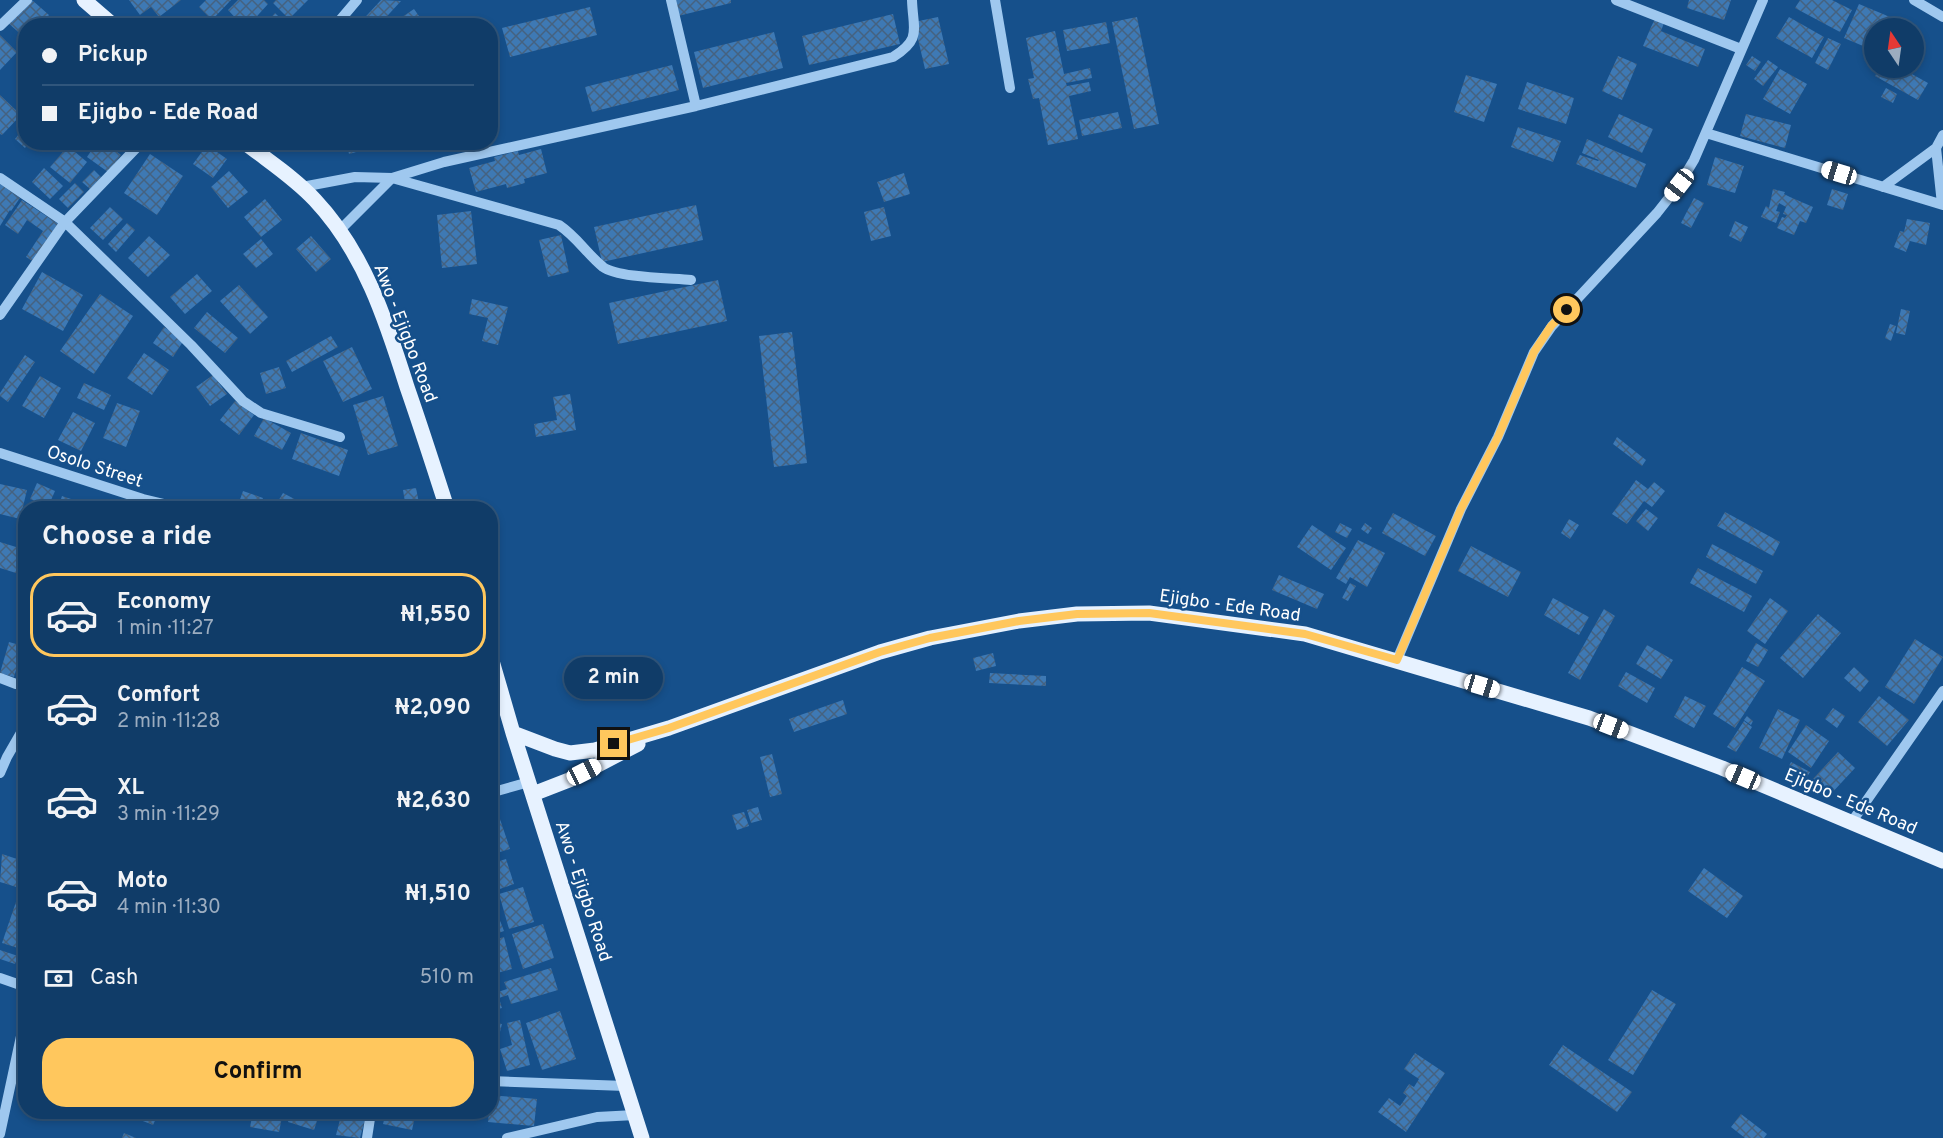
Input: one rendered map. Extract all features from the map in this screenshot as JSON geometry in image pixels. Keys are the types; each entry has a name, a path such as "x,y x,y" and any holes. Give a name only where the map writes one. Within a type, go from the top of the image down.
{"main road":[{"path":"84,0 105,18"},
{"name":"Awo - Ejigbo Road","path":"254,150 302,187 340,230 375,295 445,501"},
{"name":"Ejigbo - Ede Road","path":"513,733 570,753 595,750 669,728 880,652 930,638 1019,621 1077,614 1149,613 1305,634 1589,718 1722,768 1943,861"},
{"name":"Awo - Ejigbo Road","path":"498,681 642,1138"},
{"name":"Ejigbo - Ede Road","path":"531,788 569,780 669,728"}],"street":[{"path":"0,26 27,0"},
{"path":"342,18 357,0"},
{"path":"671,0 696,106"},
{"path":"340,230 392,178 444,162 696,106 893,57 907,48 914,39 912,0"},
{"path":"995,0 1010,88"},
{"path":"1616,0 1741,50"},
{"path":"1397,660 1461,509 1498,437 1534,352 1551,326 1657,213 1679,185 1694,160 1763,0"},
{"path":"1914,0 1943,16"},
{"path":"1706,133 1942,204 1936,148"},
{"path":"1883,187 1936,148 1943,135"},
{"path":"0,315 65,222 134,150"},
{"path":"0,177 65,222 191,345 243,401 261,413 340,437"},
{"path":"302,187 355,177 392,178 559,225 571,233 604,268 616,273 691,280"},
{"name":"Osolo Street","path":"0,453 136,501"},
{"path":"0,678 18,684"},
{"path":"1851,823 1943,691"},
{"path":"0,773 18,738"},
{"path":"498,792 531,788"},
{"path":"0,978 18,984"},
{"path":"0,1134 18,1050"},
{"path":"498,1081 625,1086"},
{"path":"507,1138 597,1117 635,1115"},
{"path":"367,1138 370,1119"}],"building":[{"path":"27,0 32,0 49,15 47,18 18,18 18,32 7,22"},
{"path":"129,0 181,0 159,17 151,7 140,15"},
{"path":"206,0 231,0 214,18 210,18 199,7"},
{"path":"238,0 264,0 268,4 255,18 236,18 228,10"},
{"path":"276,0 308,0 290,18 273,3"},
{"path":"381,0 401,1 385,18 364,18"},
{"path":"674,0 731,0 731,3 678,16"},
{"path":"1689,0 1731,0 1724,20 1687,8"},
{"path":"1800,0 1832,0 1852,10 1840,32 1795,8"},
{"path":"1859,4 1890,17 1864,18 1864,46 1844,38"},
{"path":"590,7 597,35 510,57 502,28"},
{"path":"414,9 420,18 400,18"},
{"path":"275,13 280,18 271,18"},
{"path":"893,14 900,44 809,65 802,36"},
{"path":"938,17 949,64 925,69 914,22"},
{"path":"1137,17 1159,124 1134,129 1112,22"},
{"path":"1789,17 1824,37 1812,58 1776,38"},
{"path":"1655,19 1664,23 1661,31 1651,27"},
{"path":"1106,22 1110,43 1067,51 1063,30"},
{"path":"1651,27 1705,49 1698,67 1643,46"},
{"path":"1055,31 1064,74 1090,68 1092,78 1066,83 1067,86 1089,82 1091,91 1069,96 1078,139 1048,145 1039,98 1033,99 1028,79 1034,78 1026,38"},
{"path":"774,32 783,68 703,88 694,52"},
{"path":"0,35 17,52 0,70"},
{"path":"1828,38 1841,44 1828,70 1815,63"},
{"path":"1618,56 1637,64 1622,100 1602,91"},
{"path":"1752,56 1761,62 1755,71 1746,65"},
{"path":"1768,60 1778,67 1763,86 1754,79"},
{"path":"672,65 679,90 592,112 585,87"},
{"path":"1780,69 1807,84 1790,114 1763,99"},
{"path":"1466,75 1497,84 1484,122 1454,112"},
{"path":"1879,78 1919,78 1928,83 1918,100"},
{"path":"1527,82 1574,98 1566,124 1518,109"},
{"path":"1886,88 1897,94 1893,103 1881,97"},
{"path":"0,95 18,112 18,118 2,135 0,134"},
{"path":"1118,112 1122,128 1082,136 1079,120"},
{"path":"1619,114 1653,129 1642,153 1608,137"},
{"path":"1746,114 1791,125 1785,148 1740,136"},
{"path":"1518,127 1561,141 1553,162 1511,147"},
{"path":"1587,139 1646,164 1636,188 1576,164 1580,155 1599,160 1582,153"},
{"path":"541,149 547,173 524,179 525,183 507,188 506,184 476,192 469,168 495,161 494,157 518,151 519,155"},
{"path":"65,150 73,150 87,162 70,183 50,167"},
{"path":"92,150 114,150 121,155 108,172 87,157"},
{"path":"203,150 214,150 227,159 213,178 193,164"},
{"path":"348,150 360,150 360,151 349,154"},
{"path":"150,154 183,176 157,215 124,193"},
{"path":"1715,157 1744,166 1735,193 1707,185"},
{"path":"44,168 63,186 50,199 32,182"},
{"path":"94,170 101,177 90,189 82,182"},
{"path":"229,171 248,192 228,208 211,187"},
{"path":"904,173 910,194 884,202 877,182"},
{"path":"75,183 84,192 68,208 59,199"},
{"path":"0,184 20,198 0,226"},
{"path":"1773,189 1785,192 1784,194 1813,207 1806,223 1800,221 1794,235 1777,228 1782,217 1785,218 1787,215 1783,214 1786,207 1779,203 1776,211 1780,212 1776,223 1761,217 1766,206 1769,208"},
{"path":"1832,189 1848,194 1843,210 1827,205"},
{"path":"1694,198 1704,203 1691,228 1681,223"},
{"path":"265,199 282,220 261,237 244,217"},
{"path":"22,200 60,225 34,262 26,257 43,231 27,220 18,234 5,225"},
{"path":"696,205 703,240 602,262 594,227"},
{"path":"110,207 123,219 103,240 90,228"},
{"path":"884,207 891,236 871,241 864,212"},
{"path":"471,211 477,264 442,268 437,215"},
{"path":"1907,219 1930,223 1926,245 1910,241 1906,252 1894,247 1900,231 1904,232"},
{"path":"1735,221 1748,227 1741,242 1729,236"},
{"path":"127,223 135,230 116,252 108,244"},
{"path":"561,235 569,272 548,277 539,240"},
{"path":"149,236 170,255 148,277 128,258"},
{"path":"311,236 331,259 316,272 296,249"},
{"path":"261,239 273,254 256,268 243,254"},
{"path":"42,272 83,295 63,331 22,309"},
{"path":"197,274 212,291 185,314 170,297"},
{"path":"718,280 727,321 618,344 609,303"},
{"path":"239,285 268,317 250,334 220,301"},
{"path":"100,294 133,316 94,374 60,351"},
{"path":"472,299 508,307 498,345 482,341 488,318 469,314"},
{"path":"1901,309 1910,311 1905,335 1896,333"},
{"path":"207,312 238,338 225,353 194,328"},
{"path":"1890,324 1896,326 1891,341 1885,338"},
{"path":"164,327 184,340 173,357 153,343"},
{"path":"792,332 807,463 774,467 759,336"},
{"path":"331,336 338,347 292,372 286,361"},
{"path":"352,347 372,389 343,402 323,361"},
{"path":"144,353 169,370 152,395 127,378"},
{"path":"25,355 35,362 8,402 0,396 0,393"},
{"path":"279,367 286,388 266,394 260,373"},
{"path":"213,375 227,394 210,406 196,387"},
{"path":"40,376 61,388 44,418 22,406"},
{"path":"84,383 111,395 104,410 77,398"},
{"path":"570,394 576,430 536,437 534,424 557,420 553,397"},
{"path":"383,396 398,446 368,455 353,405"},
{"path":"235,401 254,415 239,435 220,420"},
{"path":"117,403 140,411 126,447 103,438"},
{"path":"73,412 95,423 81,451 58,440"},
{"path":"264,418 291,433 282,450 254,436"},
{"path":"301,433 348,450 339,476 292,459"},
{"path":"1617,437 1646,460 1642,466 1613,444"},
{"path":"1636,480 1648,489 1654,482 1665,491 1652,507 1644,501 1627,524 1612,514"},
{"path":"37,483 55,491 51,501 30,499"},
{"path":"0,484 27,490 24,501 18,501 18,518 0,514"},
{"path":"416,488 419,501 405,501 403,490"},
{"path":"243,491 263,498 262,501 239,501"},
{"path":"283,493 298,501 278,501"},
{"path":"62,496 77,501 60,501"},
{"path":"1646,509 1658,518 1648,531 1636,521"},
{"path":"1725,512 1780,542 1773,556 1717,526"},
{"path":"1393,513 1436,536 1425,556 1382,533"},
{"path":"1569,519 1579,525 1570,539 1561,533"},
{"path":"1340,523 1352,529 1347,538 1335,532"},
{"path":"1365,523 1372,528 1368,534 1361,529"},
{"path":"1312,525 1346,548 1331,570 1297,547"},
{"path":"1358,540 1385,553 1367,587 1350,577 1346,584 1336,578"},
{"path":"18,541 16,573 0,568 0,542 16,547"},
{"path":"1712,544 1763,571 1756,584 1706,557"},
{"path":"1471,546 1521,572 1508,597 1458,571"},
{"path":"1698,568 1752,596 1744,612 1690,583"},
{"path":"1279,575 1324,594 1317,609 1272,590"},
{"path":"1350,583 1356,586 1348,601 1342,598"},
{"path":"1553,598 1589,617 1579,635 1544,615"},
{"path":"1770,598 1788,611 1765,644 1747,631"},
{"path":"1604,609 1615,616 1580,680 1568,673"},
{"path":"1818,614 1841,633 1803,678 1780,658"},
{"path":"1915,639 1943,657 1914,704 1885,687"},
{"path":"9,642 18,645 18,663 14,677 0,673"},
{"path":"1756,643 1768,650 1758,667 1746,661"},
{"path":"1647,645 1673,660 1661,679 1636,664"},
{"path":"993,653 996,666 976,671 973,658"},
{"path":"1742,667 1765,681 1735,728 1713,714"},
{"path":"1854,667 1869,681 1860,692 1844,678"},
{"path":"1626,672 1655,688 1647,703 1618,686"},
{"path":"990,673 1046,676 1046,686 989,683"},
{"path":"1685,696 1706,706 1694,728 1674,717"},
{"path":"1879,696 1909,720 1887,746 1858,722"},
{"path":"843,700 847,714 794,732 789,719"},
{"path":"1833,708 1845,716 1837,728 1825,719"},
{"path":"1778,709 1800,720 1782,759 1759,748"},
{"path":"1747,716 1753,721 1751,725 1744,720"},
{"path":"1744,721 1752,727 1736,752 1727,747"},
{"path":"1806,725 1829,741 1811,768 1788,752"},
{"path":"1838,752 1855,768 1829,796 1812,780"},
{"path":"772,754 782,794 770,797 760,757"},
{"path":"1791,762 1810,772 1805,780 1787,770"},
{"path":"758,807 762,820 751,823 747,810"},
{"path":"744,812 749,826 737,830 732,815"},
{"path":"498,813 510,849 498,853"},
{"path":"2,854 18,859 18,888 0,882"},
{"path":"506,859 514,884 498,890 498,862"},
{"path":"1704,868 1743,896 1727,918 1688,891"},
{"path":"523,887 534,922 509,929 499,894"},
{"path":"16,902 18,903 18,948 2,943"},
{"path":"498,915 504,931 498,933"},
{"path":"543,924 554,958 523,969 512,934"},
{"path":"504,937 512,969 498,973 498,939"},
{"path":"0,950 18,956 15,964 0,959"},
{"path":"551,968 558,990 511,1004 508,995 499,998 502,1008 498,1009 498,992 507,989 504,982"},
{"path":"1652,990 1676,1004 1633,1075 1608,1060"},
{"path":"560,1011 576,1059 542,1070 526,1023"},
{"path":"520,1020 530,1065 507,1071 500,1049 512,1045 507,1023"},
{"path":"498,1023 502,1024 498,1040"},
{"path":"1563,1045 1632,1092 1617,1112 1549,1065"},
{"path":"1415,1053 1445,1073 1406,1132 1378,1112 1389,1098 1400,1106 1407,1096 1403,1093 1409,1084 1414,1087 1419,1079 1404,1069"},
{"path":"498,1096 537,1099 534,1126 488,1122 488,1119 498,1119"},
{"path":"1741,1114 1767,1134 1764,1138 1745,1138 1731,1127"},
{"path":"138,1119 156,1119 153,1125"},
{"path":"252,1119 282,1119 279,1132 250,1127"},
{"path":"289,1119 318,1119 314,1130 288,1122"},
{"path":"340,1119 365,1119 360,1138 336,1135"},
{"path":"384,1119 414,1119 412,1130 383,1124"},
{"path":"124,1133 136,1138 122,1138"}],"route":[{"path":"614,744 669,728 880,652 930,638 1019,621 1077,614 1149,613 1305,634 1397,660 1461,509 1498,437 1534,352 1551,326 1567,310"}]}
